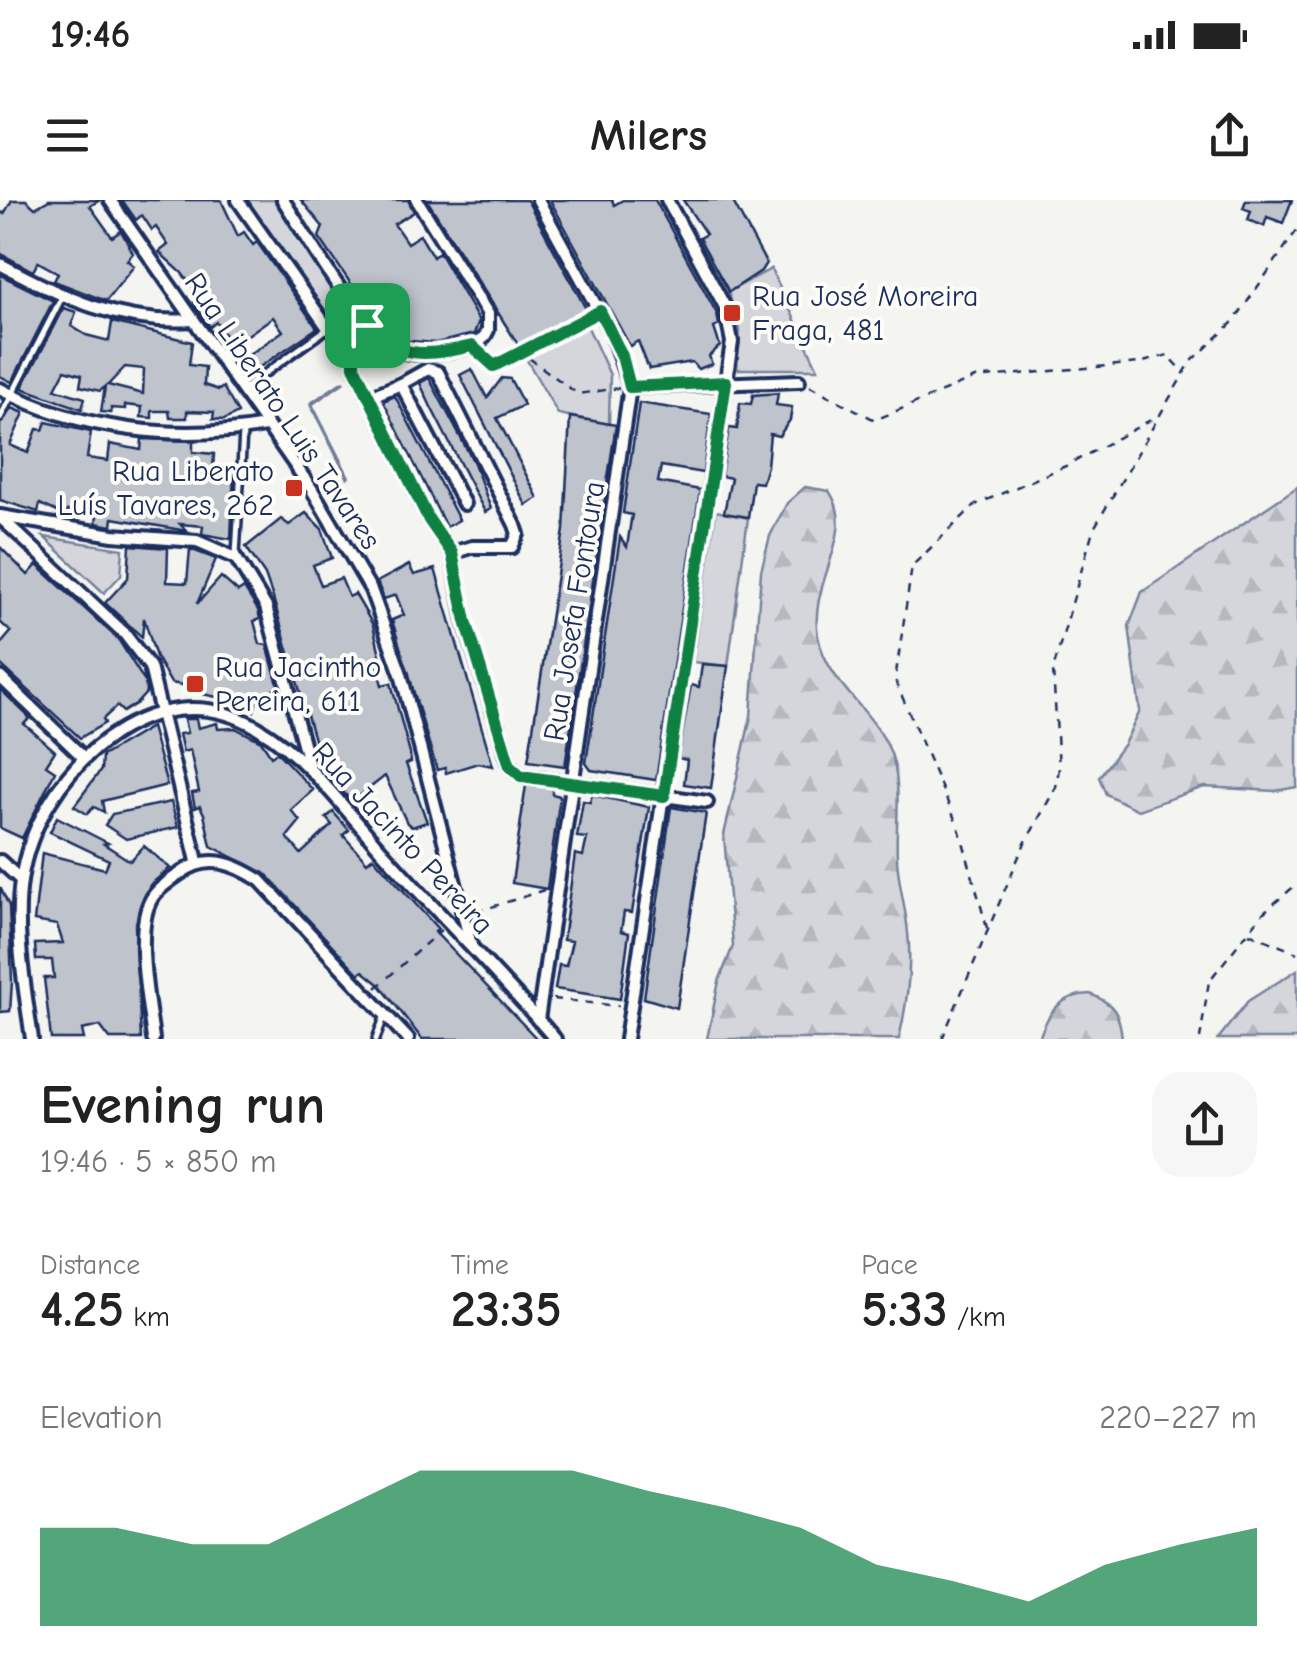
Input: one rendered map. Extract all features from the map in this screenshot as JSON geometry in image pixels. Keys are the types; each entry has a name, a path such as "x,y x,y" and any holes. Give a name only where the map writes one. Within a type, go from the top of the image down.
{"street":[{"name":"Rua Liberato Luis Tavares","path":"110,200 332,522 383,620 472,949"},
{"path":"238,200 328,328 356,310"},
{"path":"283,200 356,310 386,344 407,353 435,354 472,346 485,338 488,314 416,200"},
{"path":"538,200 600,311 622,356 630,387 800,381"},
{"path":"626,1039 732,342 725,308 666,200"},
{"path":"0,264 62,296 131,319 192,320"},
{"path":"367,325 353,359 429,520 452,553 466,621 506,760 521,776 707,802"},
{"path":"369,398 428,368 438,372 518,534 512,547 472,546 452,553"},
{"path":"402,384 464,504"},
{"name":"Rua Josefa Fontoura","path":"538,1020 630,387"},
{"path":"0,389 93,423 174,431 265,426"},
{"path":"0,517 112,535 197,542 236,558 256,584 266,607 310,769"},
{"path":"0,517 140,650 163,709 198,862"},
{"path":"0,676 82,756"},
{"path":"32,1039 21,880 40,827 82,756 163,709"},
{"name":"Rua Jacinto Pereira","path":"163,709 214,709 277,741 310,769 550,1037"},
{"path":"0,861 21,880"},
{"path":"153,1039 144,945 147,908 164,886 198,862 225,862 260,880 408,1039"}],"lane":[{"path":"0,418 62,296"},
{"path":"472,346 486,363 505,363 600,311"},
{"path":"240,391 328,328"},
{"path":"236,558 244,430"},
{"path":"376,1039 385,1015"}],"path":[{"path":"942,1039 1022,849 1056,788 1059,768 1053,670 1093,530 1184,372 1234,321 1297,230"},
{"path":"524,354 578,394 630,387"},
{"path":"800,381 875,420 975,378 1140,363 1168,355 1184,372"},
{"path":"988,930 960,831 896,680 912,566 975,505 1068,465 1158,416"},
{"path":"1200,1039 1209,982 1248,932 1297,884"},
{"path":"465,916 557,886"},
{"path":"368,996 448,924"},
{"path":"1248,932 1297,954"},
{"path":"541,998 631,1008"}],"green space":[{"path":"247,200 275,200 344,301 324,311"},
{"path":"771,269 818,369 737,369 740,330 728,292"},
{"path":"585,321 610,375 609,424 558,414 524,355"},
{"path":"805,487 829,491 837,507 839,524 817,616 823,653 882,736 894,764 898,867 909,946 904,1013 899,1039 707,1039 719,981 733,946 724,835 751,716 761,571 770,536 787,503"},
{"path":"1297,487 1297,787 1275,791 1204,787 1138,810 1106,794 1099,777 1124,744 1140,711 1129,626 1142,592"},
{"path":"716,511 748,518 728,666 693,662"},
{"path":"44,537 123,549 121,575 104,593"},
{"path":"1297,970 1297,1039 1218,1039 1248,1001"},
{"path":"1090,994 1114,1010 1122,1039 1039,1039 1057,1006"}],"building":[{"path":"12,200 26,200 35,208 49,200 100,200 90,206 112,237 121,231 133,253 127,260 134,266 106,301 54,281 58,273 38,262 33,271 18,263 0,253 0,211 4,214"},
{"path":"122,200 221,200 238,236 244,232 253,245 257,242 317,328 245,377 236,364 283,331 273,317 232,346 216,322 210,327 194,302 200,298 182,273 159,252 168,245 156,227 152,230 142,215 136,220"},
{"path":"301,200 408,200 414,212 394,224 407,243 420,235 433,257 439,252 479,321 474,334 436,343 398,340 400,335 388,325 384,328 369,304 366,306 319,237 323,227"},
{"path":"427,200 527,200 587,311 519,346"},
{"path":"550,200 612,200 614,205 623,200 655,200 717,314 719,325 714,328 720,346 709,356 712,364 698,369 692,362 649,369 638,341 630,346"},
{"path":"683,200 732,200 766,263 761,271 729,292 699,238 706,234"},
{"path":"1246,200 1292,200 1283,223 1267,217 1264,226 1248,220 1251,211 1243,208"},
{"path":"0,275 53,301 12,382 0,376"},
{"path":"64,308 76,312 71,326 86,335 109,341 112,322 192,342 189,365 205,367 204,385 219,390 223,387 238,413 224,420 213,419 214,412 187,411 187,418 170,418 169,411 152,411 152,418 141,417 142,407 125,405 125,409 101,412 105,387 100,391 80,386 82,375 65,370 55,389 85,398 82,409 22,388","holes":["125,367 144,369 143,394 108,385"]},
{"path":"472,369 487,398 502,378 510,379 524,405 497,418 538,498 526,505 460,375"},
{"path":"429,378 474,463 491,509 485,512 420,383"},
{"path":"778,393 776,405 792,407 790,420 779,436 770,434 767,466 762,483 753,482 748,517 724,513 731,478 721,476 729,428 737,429 740,403 751,404 753,395"},
{"path":"395,396 459,520 446,527 383,401"},
{"path":"639,403 711,414 703,473 661,466 658,482 700,490 656,780 591,770 586,763 620,537 627,547 632,515 623,513"},
{"path":"12,408 24,413 10,445 28,453 37,429 43,430 46,422 91,432 87,458 108,461 110,444 141,450 142,439 193,441 193,452 214,454 213,469 234,472 231,539 202,534 203,526 180,524 187,531 113,518 112,526 96,523 97,515 67,511 66,516 40,504 38,512 0,500 0,424"},
{"path":"570,417 616,425 603,510 598,509 603,515 565,766 528,761 564,530"},
{"path":"306,513 322,529 332,558 313,565 321,585 341,578 349,597 355,594 373,625 381,659 375,660 382,685 391,683 410,754 411,762 406,764 427,822 412,827 407,823 385,776 352,802 321,766 328,761 315,743 273,598 265,575 246,547 281,519 289,525"},
{"path":"130,545 168,548 167,582 187,583 190,549 216,559 197,604 221,577 238,592 244,588 258,610 260,619 254,621 260,644 267,645 279,688 250,697 257,701 254,711 236,701 171,683 156,657 144,618 142,637 105,603 128,578"},
{"path":"0,547 28,575 37,565 118,639 145,682 146,693 137,703 123,712 117,706 103,719 105,723 80,738 0,664 0,645 11,632 0,622"},
{"path":"409,565 414,575 435,569 493,766 478,763 446,773 445,768 437,770 392,620 404,615 396,595 384,599 377,582"},
{"path":"702,664 728,666 711,788 684,784 687,760 678,758 691,685 699,687"},
{"path":"0,689 30,718 24,724 55,751 46,765 55,771 22,838 0,828"},
{"path":"184,719 196,719 198,728 217,723 218,729 235,728 261,741 271,756 277,752 313,790 291,810 300,821 287,837 301,854 332,825 326,818 333,812 349,830 343,835 367,862 373,857 438,929 435,932 537,1039 422,1039 379,984 363,971 359,974 266,874 211,846 204,814 200,806 195,808 192,793 199,792 190,750 183,752 179,734 187,733"},
{"path":"151,727 167,785 102,801 104,812 94,807 87,814 74,806 101,770 102,756"},
{"path":"526,785 552,789 552,794 560,796 547,889 512,883"},
{"path":"592,795 649,807 632,913 624,912 621,931 629,933 620,999 555,989 559,965 566,966 572,941 563,940 575,854 583,856 587,838 577,837 583,801 590,802"},
{"path":"171,802 178,827 126,839 105,825 112,814"},
{"path":"671,807 706,813 677,1008 644,998"},
{"path":"57,817 108,843 104,844 130,861 144,846 170,868 150,885 135,926 141,1039 110,1039 100,1026 82,1030 84,1039 51,1039 44,978 54,978 52,960 36,960 35,944 63,943 57,925 34,921 42,853 105,869 109,860 50,832"},
{"path":"0,887 9,906 12,982 10,1011 0,1012"}],"waterway":[{"path":"343,382 311,404 348,477"}],"place":[{"name":"Rua José Moreira Fraga, 481","path":"732,313"},
{"name":"Rua Liberato Luís Tavares, 262","path":"294,488"},
{"name":"Rua Jacintho Pereira, 611","path":"195,684"}],"route":[{"path":"600,311 622,356 630,387 726,382 664,796 521,776 506,760 466,621 452,553 437,536 354,366 354,351 367,325 397,350 435,354 472,346 486,363 494,366 600,311"}]}
